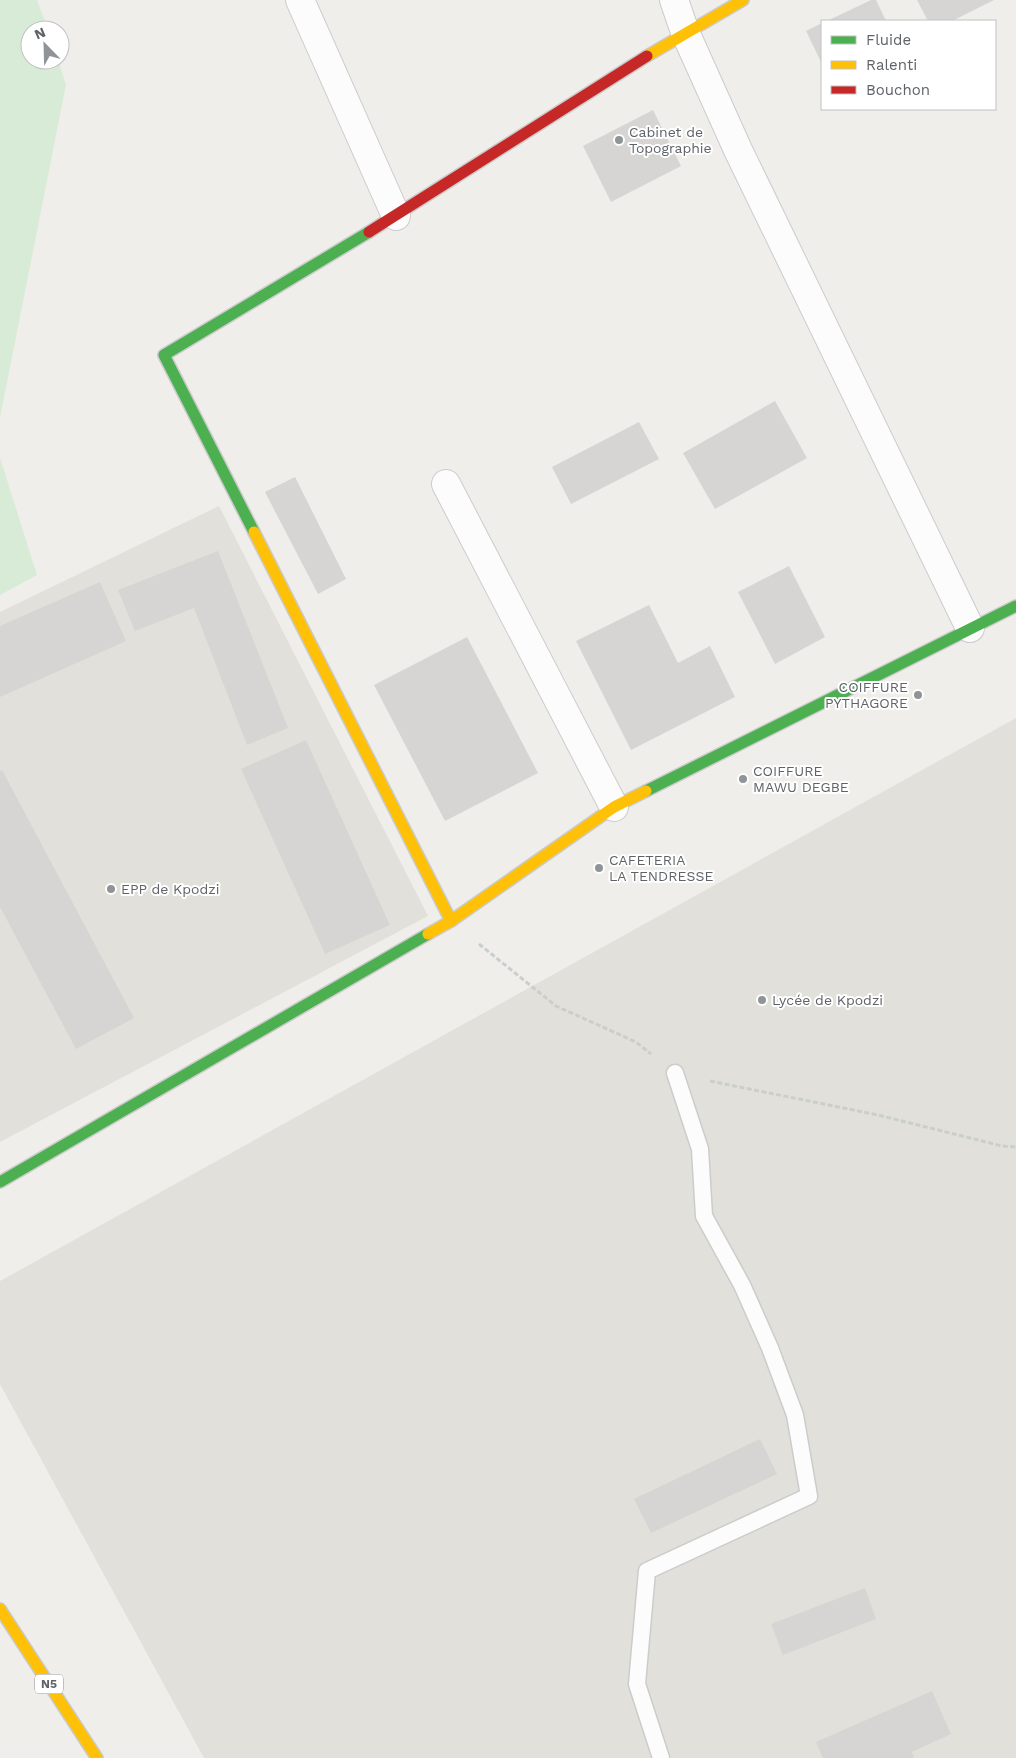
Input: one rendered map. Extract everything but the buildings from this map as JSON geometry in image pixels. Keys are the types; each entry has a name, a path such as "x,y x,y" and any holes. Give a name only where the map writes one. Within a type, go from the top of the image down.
{"street":[{"path":"300,0 396,216"},
{"path":"674,0 685,32 738,150 970,628"},
{"path":"451,921 164,355 396,216 685,32 743,0"},
{"path":"446,484 614,807"},
{"path":"0,1182 451,921 614,807 1016,606"},
{"name":"N5","path":"0,1609 97,1758"}],"lane":[{"path":"661,1758 637,1684 648,1571 809,1496 792,1407 770,1348 742,1285 704,1216 700,1149 675,1073"}],"path":[{"path":"451,921 556,1006 636,1042 675,1073 760,1093 878,1115 1002,1146 1016,1147"}],"shaded area":[{"path":"219,506 428,916 0,1142 0,612"},
{"name":"Lycée de Kpodzi","path":"1016,718 1016,1758 204,1758 0,1384 0,1281"}],"green space":[{"path":"0,0 37,0 44,20 20,20 20,70 61,70 66,85 0,417"},
{"path":"0,458 37,575 0,595"}],"traffic: fast":[{"path":"254,532 164,355 369,232"},
{"path":"646,791 1016,606"},
{"path":"0,1182 428,934"}],"traffic: slow":[{"path":"647,56 743,0"},
{"path":"254,532 451,921"},
{"path":"428,934 451,921 614,807 646,791"},
{"path":"0,1609 97,1758"}],"traffic: jam":[{"path":"369,232 647,56"}],"place":[{"name":"Cabinet de Topographie","path":"619,140"},
{"name":"COIFFURE PYTHAGORE","path":"918,695"},
{"name":"COIFFURE MAWU DEGBE","path":"743,779"},
{"name":"CAFETERIA LA TENDRESSE","path":"599,868"},
{"name":"EPP de Kpodzi","path":"111,889"},
{"name":"Lycée de Kpodzi","path":"762,1000"}]}
